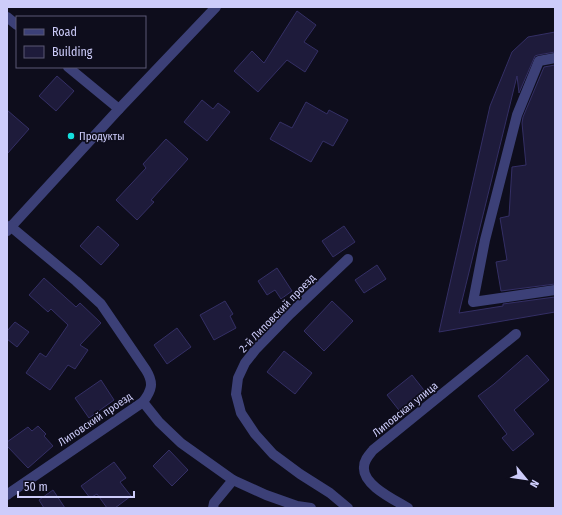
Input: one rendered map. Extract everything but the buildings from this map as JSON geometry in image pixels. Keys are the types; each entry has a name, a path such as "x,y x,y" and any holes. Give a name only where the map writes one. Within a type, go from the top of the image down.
{"street":[{"path":"9,228 216,7"},
{"path":"7,16 16,24"},
{"path":"555,58 539,61 517,115 485,240 473,302 555,290"},
{"path":"69,68 119,109"},
{"name":"Липовский проезд","path":"7,495 143,402 149,393 152,384 150,377 101,304 76,281 9,228"},
{"name":"2-й Липовский проезд","path":"348,259 290,314 256,349 245,363 238,378 236,394 241,413 255,434 273,454 300,474 330,493 348,508"},
{"name":"Липовская улица","path":"408,508 383,494 371,483 364,473 364,466 367,458 373,450 516,334"},
{"path":"143,402 159,422 182,443 233,480 295,507 311,508"},
{"path":"213,508 214,503 233,480"}],"place":[{"name":"Продукты","path":"71,136"}]}
